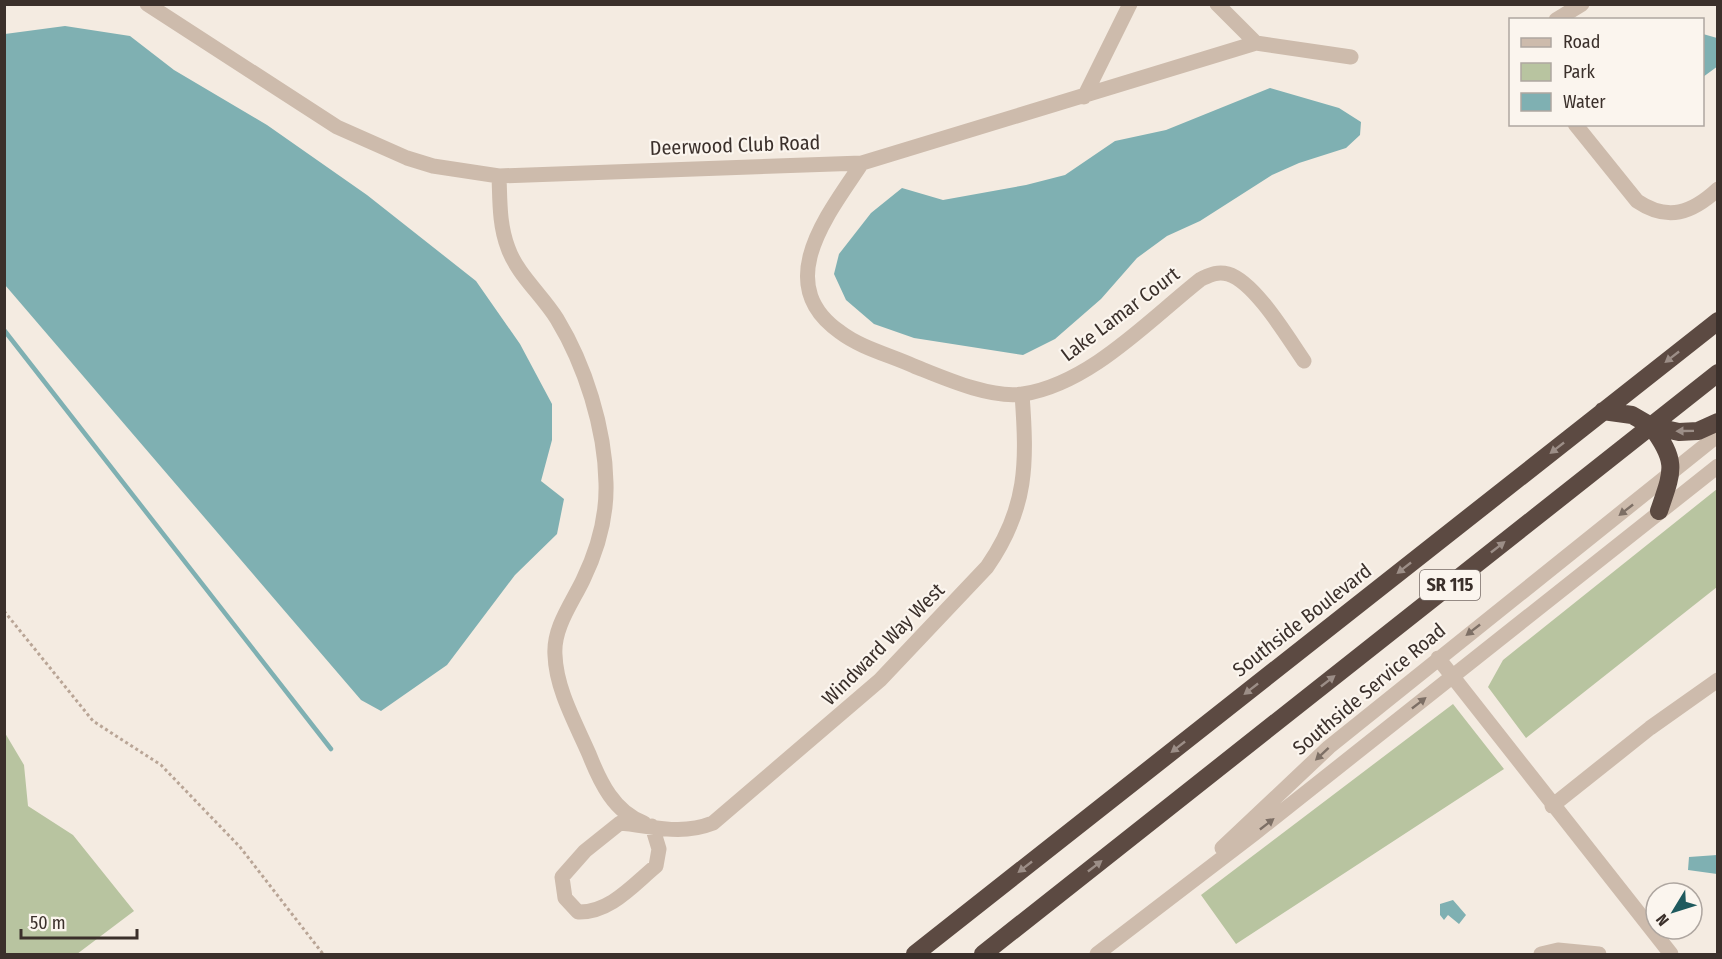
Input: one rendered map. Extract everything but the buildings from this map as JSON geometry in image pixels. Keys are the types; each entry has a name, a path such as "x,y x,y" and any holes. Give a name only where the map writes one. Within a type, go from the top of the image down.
{"highway":[{"name":"Southside Boulevard","path":"915,954 1718,321"},
{"name":"SR 115","path":"983,954 1718,373"},
{"path":"1603,411 1632,415 1651,426 1679,432 1698,431 1718,422"},
{"path":"1651,426 1667,448 1672,473 1659,511"}],"street":[{"name":"Deerwood Club Road","path":"147,4 363,140 433,166 500,176 862,163 1256,43 1351,57"},
{"path":"1084,97 1130,4"},
{"path":"1217,4 1256,43"},
{"path":"1559,18 1582,4"},
{"path":"1577,126 1637,201 1660,214 1684,210 1703,202 1718,189"},
{"name":"Lake Lamar Court","path":"862,163 822,224 807,261 811,294 820,312 840,332 930,372 985,390 1022,394 1083,372 1201,279 1215,273 1235,278 1265,304 1304,361"},
{"path":"500,176 502,227 508,250 557,320 573,348 594,411 603,449 606,484 603,525 599,542 583,579 561,622 554,653 556,672 595,770 611,799 626,813 652,826"},
{"name":"Windward Way West","path":"652,826 658,849 656,866 611,903 594,913 578,912 565,897 562,877 585,851 620,823 652,826 694,831 713,823 880,680 987,567 1001,546 1014,519 1025,477 1022,394"},
{"name":"Southside Service Road","path":"1170,897 1329,747 1718,435"},
{"name":"Southside Service Road","path":"1103,953 1170,897 1255,833 1718,465"},
{"path":"1438,658 1552,806 1671,954"},
{"path":"1552,806 1650,728 1718,680"},
{"path":"1541,954 1558,950 1599,954"}],"path":[{"path":"4,611 93,721 161,765 240,847 323,954"}],"green space":[{"path":"1717,489 1717,587 1526,738 1488,687 1503,660"},
{"path":"1453,704 1504,769 1236,944 1201,895"},
{"path":"5,733 24,765 28,806 73,835 134,911 77,954 5,954"}],"water":[{"path":"65,26 130,36 174,70 267,125 367,195 476,281 520,344 552,404 552,440 541,481 564,499 557,534 515,575 447,665 381,711 361,700 5,285 5,34"},
{"path":"1704,34 1717,38 1718,66 1704,76"},
{"path":"1270,88 1339,108 1361,122 1360,135 1346,148 1299,163 1272,175 1200,221 1167,236 1137,258 1101,299 1055,339 1023,355 914,338 874,324 846,300 834,274 839,254 871,213 902,188 943,200 1026,185 1065,175 1115,141 1166,130"},
{"path":"1717,855 1717,874 1688,870 1689,857"},
{"path":"1453,900 1466,915 1459,924 1448,915 1444,920 1440,915 1440,904"}],"waterway":[{"path":"4,330 331,749"}]}
